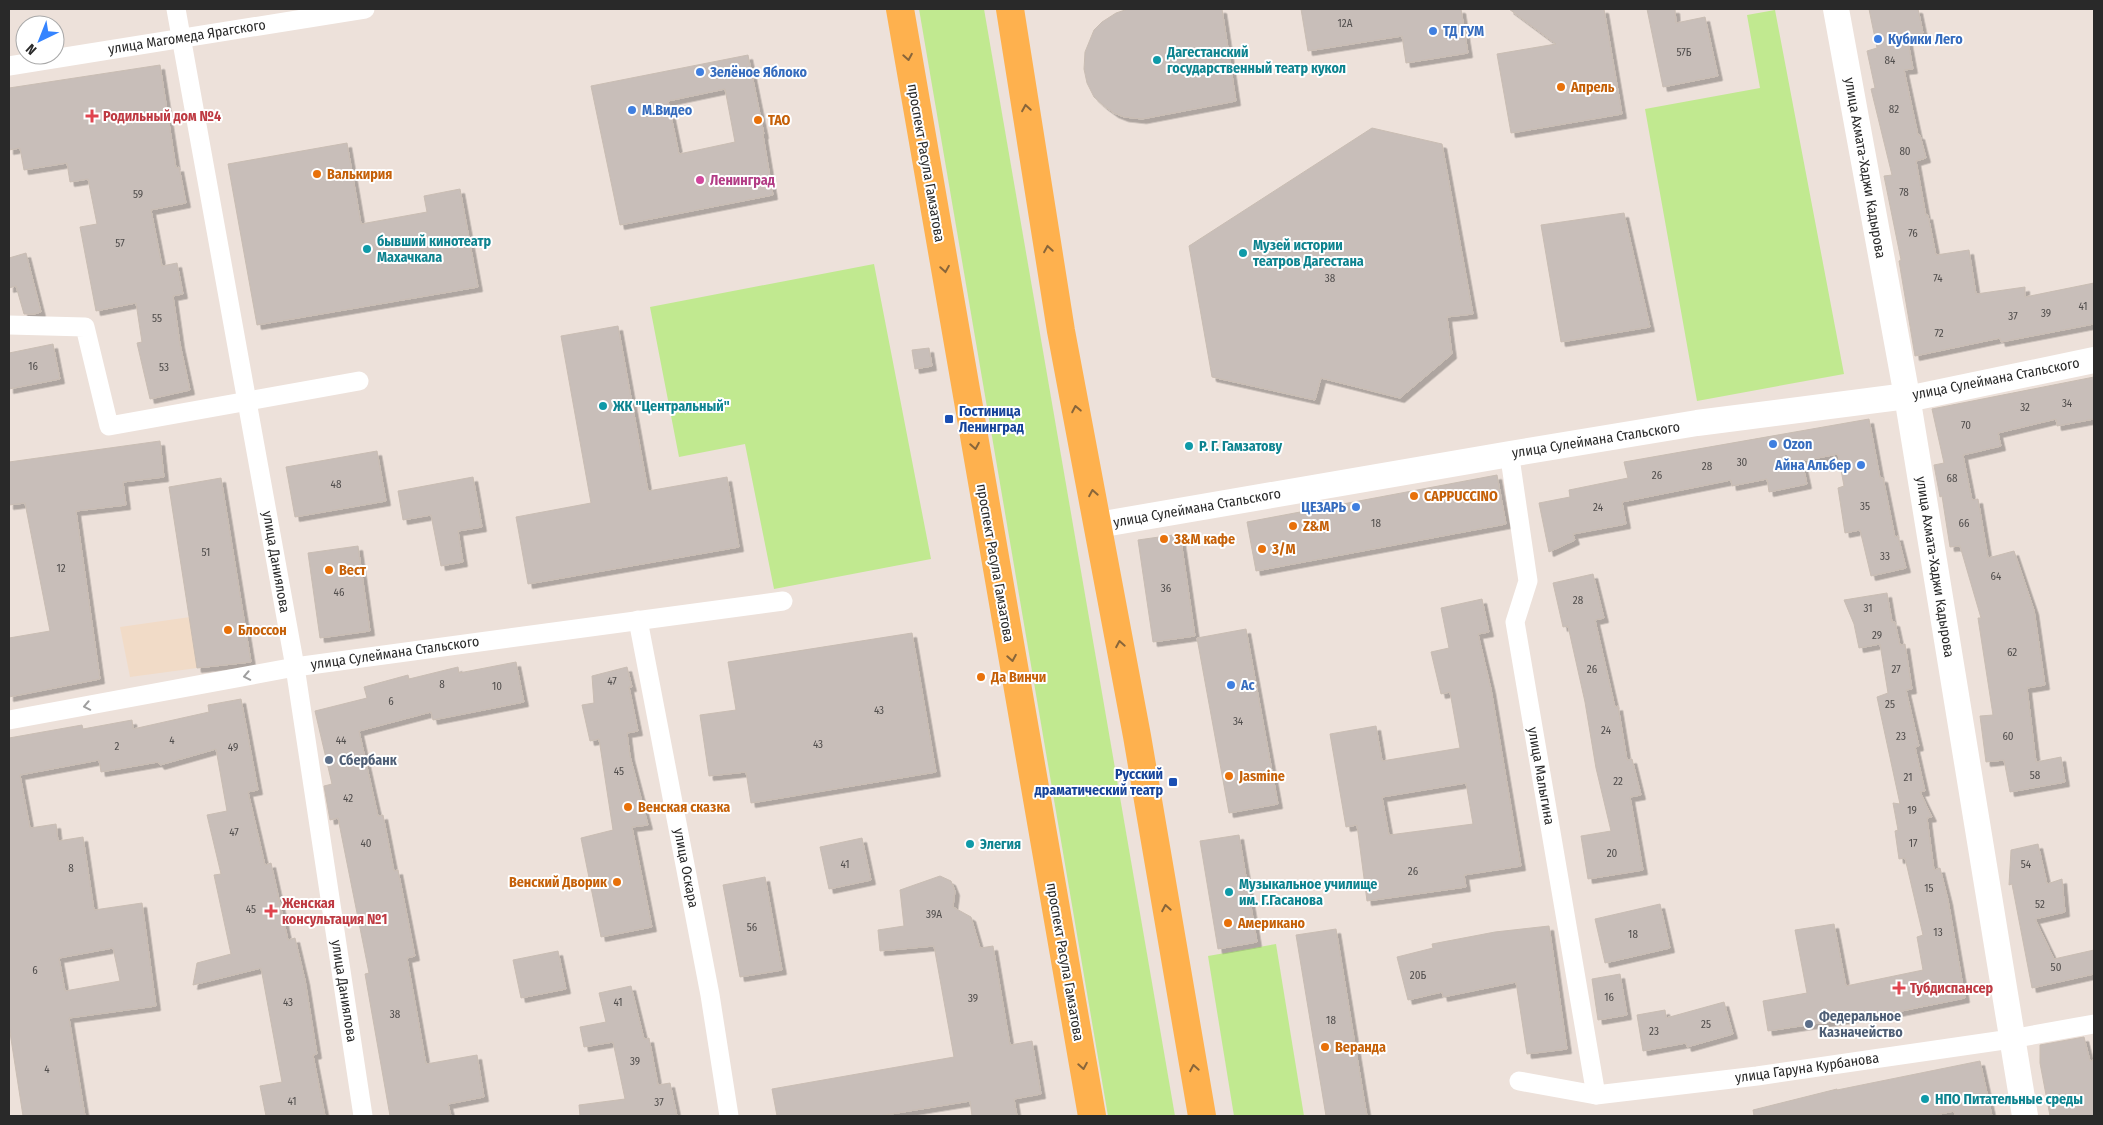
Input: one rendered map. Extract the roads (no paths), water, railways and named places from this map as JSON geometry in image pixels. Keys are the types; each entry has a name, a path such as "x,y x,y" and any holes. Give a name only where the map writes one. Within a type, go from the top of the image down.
{"main road":[{"name":"проспект Расула Гамзатова","path":"900,9 1092,1116"},
{"path":"1010,9 1061,330 1137,736 1202,1116"},
{"name":"улица Ахмата-Хаджи Кадырова","path":"1837,14 1907,399 2025,1116"},
{"name":"улица Сулеймана Стальского","path":"1099,527 1714,424 1907,399 2094,360"},
{"name":"улица Сулеймана Стальского","path":"1099,527 1510,454 1687,425 1907,399 1913,402 2094,365"}],"street":[{"name":"улица Даниялова","path":"176,9 195,153 247,402 295,667 363,1116"},
{"name":"улица Магомеда Ярагского","path":"9,66 365,9"},
{"path":"9,325 85,327 109,426 359,381"},
{"name":"улица Малыгина","path":"1510,458 1528,581 1516,622 1596,1095"},
{"name":"улица Сулеймана Стальского","path":"9,720 295,667 783,601"},
{"name":"улица Оскара","path":"638,620 710,995 729,1116"},
{"name":"улица Гаруна Курбанова","path":"1519,1081 1596,1095 1757,1076 2011,1039 2094,1024"}],"place":[{"name":"ТД ГУМ","path":"1433,31"},
{"name":"Кубики Лего","path":"1878,39"},
{"name":"Дагестанский государственный театр кукол","path":"1157,60"},
{"name":"Зелёное Яблоко","path":"700,72"},
{"name":"Апрель","path":"1561,87"},
{"name":"М.Видео","path":"632,110"},
{"name":"Родильный дом №4","path":"92,116"},
{"name":"ТАО","path":"758,120"},
{"name":"Валькирия","path":"317,174"},
{"name":"Ленинград","path":"700,180"},
{"name":"бывший кинотеатр Махачкала","path":"367,249"},
{"name":"Музей истории театров Дагестана","path":"1243,253"},
{"name":"ЖК \"Центральный\"","path":"603,406"},
{"name":"Гостиница Ленинград","path":"949,419"},
{"name":"Ozon","path":"1773,444"},
{"name":"Р. Г. Гамзатову","path":"1189,446"},
{"name":"Айна Альбер","path":"1861,465"},
{"name":"CAPPUCCINO","path":"1414,496"},
{"name":"ЦЕЗАРЬ","path":"1356,507"},
{"name":"Z&M","path":"1293,526"},
{"name":"З&М кафе","path":"1164,539"},
{"name":"З/М","path":"1262,549"},
{"name":"Вест","path":"329,570"},
{"name":"Блоссон","path":"228,630"},
{"name":"Да Винчи","path":"981,677"},
{"name":"Ас","path":"1231,685"},
{"name":"Сбербанк","path":"329,760"},
{"name":"Jasmine","path":"1229,776"},
{"name":"Русский драматический театр","path":"1173,782"},
{"name":"Венская сказка","path":"628,807"},
{"name":"Элегия","path":"970,844"},
{"name":"Венский Дворик","path":"617,882"},
{"name":"Музыкальное училище им. Г.Гасанова","path":"1229,892"},
{"name":"Женская консультация №1","path":"271,911"},
{"name":"Американо","path":"1228,923"},
{"name":"Тубдиспансер","path":"1899,988"},
{"name":"Федеральное Казначейство","path":"1809,1024"},
{"name":"Веранда","path":"1325,1047"},
{"name":"НПО Питательные среды","path":"1925,1099"}]}
